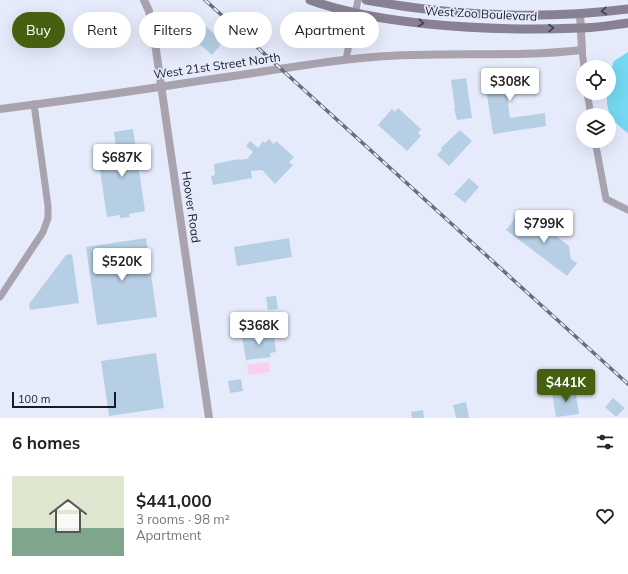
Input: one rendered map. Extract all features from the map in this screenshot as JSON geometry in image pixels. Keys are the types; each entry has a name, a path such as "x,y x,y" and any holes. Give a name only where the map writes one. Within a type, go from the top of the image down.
{"main road":[{"name":"West Zoo Boulevard","path":"310,0 352,12"},
{"name":"West Zoo Boulevard","path":"366,0 416,8 462,13 517,15 580,13"},
{"path":"580,13 628,9"},
{"name":"West Zoo Boulevard","path":"379,17 457,27 515,29 581,28"},
{"path":"581,28 628,23"}],"street":[{"name":"Hoover Road","path":"144,0 150,15 162,87 209,418"},
{"path":"355,12 358,0"},
{"path":"580,13 583,60"},
{"path":"346,59 348,48"},
{"name":"West 21st Street North","path":"0,109 162,87 346,59 439,53 521,55 582,50"},
{"path":"0,297 43,232 48,218 48,206 34,104"},
{"path":"596,148 606,199 628,210"}],"shaded area":[{"path":"269,362 270,372 248,375 247,365"}],"water":[{"path":"628,52 628,133 616,123 616,108 608,108 607,100 616,100 616,60"}],"building":[{"path":"206,26 214,34 214,48 218,48 212,55 204,48 206,48"},
{"path":"537,68 539,83 506,88 510,118 545,113 546,126 493,134 484,75 503,72 504,77 529,73 528,69"},
{"path":"466,78 472,118 457,120 451,80"},
{"path":"398,108 421,129 418,133 421,136 407,151 378,125 392,109 395,112"},
{"path":"133,129 145,211 129,214 130,217 120,218 120,215 107,217 98,157 117,154 114,132"},
{"path":"460,130 472,141 449,166 437,155 442,150 441,148"},
{"path":"269,139 274,144 276,141 294,157 289,162 293,165 275,184 262,170 251,171 252,178 213,185 211,176 215,175 214,164 247,159 253,152 246,146 250,141 258,148 263,141 265,143"},
{"path":"469,178 479,187 465,203 454,194"},
{"path":"528,214 569,246 571,259 577,263 567,276 506,230 516,217 530,227"},
{"path":"146,238 157,317 97,325 86,247"},
{"path":"289,238 292,257 237,266 234,247"},
{"path":"72,254 79,303 30,310 29,304 66,255"},
{"path":"276,296 278,309 268,310 266,297"},
{"path":"267,333 268,337 274,336 276,352 270,353 271,357 246,360 242,336"},
{"path":"156,353 164,408 109,416 101,361"},
{"path":"241,379 243,391 230,393 228,381"},
{"path":"575,389 579,414 556,417 552,392"},
{"path":"613,398 625,408 616,417 605,407"},
{"path":"466,402 469,418 456,418 453,405"},
{"path":"423,410 424,418 412,418 411,412"}],"railway":[{"path":"205,0 628,384"}]}
